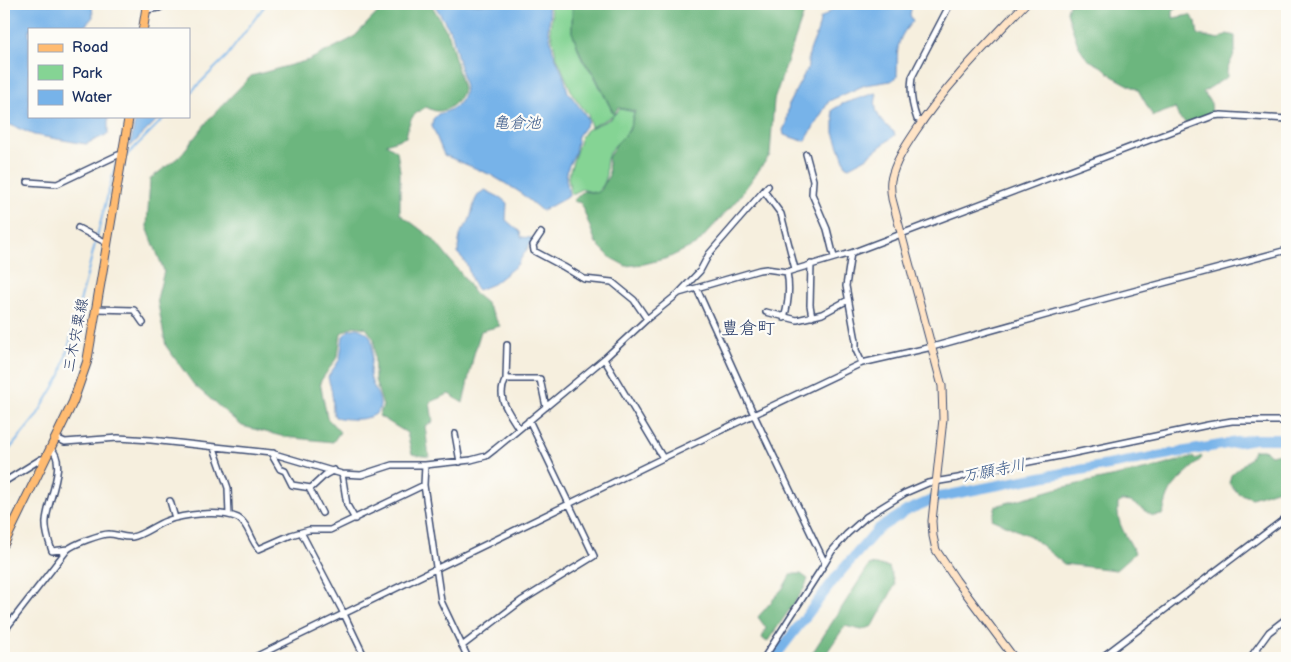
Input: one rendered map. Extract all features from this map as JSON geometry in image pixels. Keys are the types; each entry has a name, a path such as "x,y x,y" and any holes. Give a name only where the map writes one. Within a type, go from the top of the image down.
{"main road":[{"path":"143,28 147,7"},
{"name":"三木宍粟線","path":"4,544 51,449 80,384 87,362 129,118"}],"street":[{"path":"147,7 159,8 166,4"},
{"path":"923,121 917,119 914,112 911,88 912,77 950,4"},
{"path":"1014,658 936,550 932,522 944,419 942,386 892,200 892,180 902,152 950,85 1025,4"},
{"path":"679,293 759,270 787,272 851,253 1213,116 1287,119"},
{"path":"806,154 813,180 812,194 828,229 834,257"},
{"path":"28,182 57,184 118,155 122,155"},
{"path":"56,438 65,442 118,438 151,440 273,453 342,474 361,475 392,466 460,462 486,456 604,359 646,319 679,293 700,271 709,254 766,188 781,214 795,269"},
{"path":"78,228 107,242"},
{"path":"541,233 533,245 534,251 584,279 612,282 634,300 646,319"},
{"path":"252,658 862,363 932,348 1100,300 1287,250"},
{"path":"851,253 846,286 856,350 862,363"},
{"path":"811,264 810,305 812,316"},
{"path":"784,318 789,292 787,272"},
{"path":"697,289 754,415 825,563"},
{"path":"766,312 797,320 834,308 848,300"},
{"path":"96,309 134,310 143,323"},
{"path":"507,345 506,379 502,386 502,403 519,428"},
{"path":"604,359 663,458"},
{"path":"506,379 540,379 546,407"},
{"path":"462,646 520,601 594,556 529,420"},
{"path":"764,658 832,551 866,517 905,493 928,483 936,483 973,473 1065,456 1208,425 1287,420"},
{"path":"455,434 460,462"},
{"path":"214,448 228,488 229,515"},
{"path":"51,449 56,453 58,463 46,520 52,552 68,549 107,534 131,537 175,518 204,514 229,515 244,522 255,545 259,549 290,535 302,534 309,530 330,530 424,485"},
{"path":"273,453 273,457 280,470 285,471 292,485 310,488"},
{"path":"4,482 41,459 45,460"},
{"path":"425,465 424,485 442,601 468,658"},
{"path":"310,488 334,470"},
{"path":"342,474 347,505 355,519"},
{"path":"310,488 322,513"},
{"path":"170,501 175,518"},
{"path":"1101,658 1287,517"},
{"path":"302,534 365,658"},
{"path":"4,631 68,549"},
{"path":"1250,658 1269,632 1287,618"},
{"path":"1255,651 1267,658"}],"green space":[{"path":"386,4 431,4 449,35 463,89 457,101 446,110 436,111 426,107 417,113 410,122 406,137 386,144 397,151 400,171 400,214 432,238 463,276 474,293 486,303 500,326 481,331 463,403 449,394 430,402 433,422 425,426 429,457 412,454 407,433 379,416 383,406 375,380 374,339 366,328 354,326 341,333 338,356 320,382 327,418 340,432 333,442 285,437 242,426 194,385 166,346 157,299 164,271 147,227 150,179 180,156 210,118 251,76 309,60 353,38"},
{"path":"549,4 572,4 572,32 582,60 593,74 614,115 591,127 588,115 573,95 556,55 550,28 552,16"},
{"path":"573,4 807,4 774,100 770,155 737,200 697,244 668,258 626,266 611,258 596,243 581,203 573,201 583,191 596,193 601,190 609,175 608,158 617,143 629,131 635,111 618,108 614,114 594,74 583,60 572,32"},
{"path":"1069,4 1182,4 1173,10 1173,18 1190,15 1196,22 1198,35 1219,39 1227,34 1235,36 1235,52 1227,70 1227,77 1203,92 1211,103 1212,114 1186,123 1179,118 1175,108 1153,116 1138,90 1112,76 1104,68 1087,59 1078,45 1070,22 1067,11"},
{"path":"620,109 634,112 628,131 608,156 604,183 596,193 581,189 575,194 571,194 568,177 581,137 586,130 610,119"},
{"path":"1254,450 1265,450 1271,455 1280,453 1287,456 1287,482 1285,487 1252,498 1238,493 1229,483 1231,475 1250,458"},
{"path":"1201,456 1202,458 1170,491 1162,515 1153,516 1131,502 1121,501 1118,504 1120,524 1135,553 1116,570 1064,564 1030,536 992,519 996,506 1055,489 1157,467 1192,457 1196,459"},
{"path":"870,564 889,567 895,585 873,626 862,630 845,626 825,655 828,658 809,658"},
{"path":"791,574 801,574 808,579 804,589 767,642 762,638 766,628 758,617 783,588"}],"water":[{"path":"4,4 92,4 93,17 83,28 28,28 28,118 108,118 108,134 86,144 34,135 4,123"},
{"name":"亀倉池","path":"434,4 547,4 550,17 548,27 553,51 568,92 587,117 588,122 578,136 575,153 568,167 566,178 569,196 542,211 518,191 491,175 444,155 432,126 433,119 438,114 448,111 460,102 465,88 452,34"},
{"path":"834,4 912,4 910,15 913,21 907,28 898,47 897,77 891,81 865,85 829,101 806,140 803,141 784,135 783,130 786,124 789,103 808,67 809,55 820,19 832,10"},
{"path":"875,93 877,94 876,111 881,120 895,135 866,158 849,167 846,166 834,133 832,110 842,104"},
{"path":"136,118 159,118 130,147"},
{"path":"485,190 507,203 506,220 520,232 521,237 532,238 532,241 517,265 493,284 478,290 472,281 468,267 458,254 458,248 462,230 468,222 478,196"},
{"path":"357,328 370,336 372,349 370,374 379,399 379,409 376,414 363,419 335,417 332,390 328,377 340,359 343,336 349,330"}],"waterway":[{"path":"190,93 227,56 266,4"},
{"path":"126,156 164,118"},
{"path":"4,456 36,417 61,375 117,159"},
{"name":"万願寺川","path":"774,658 837,576 878,529 908,510 939,497 1024,480 1254,439 1287,439"}],"district":[{"name":"豊倉町","path":"748,328"}]}
